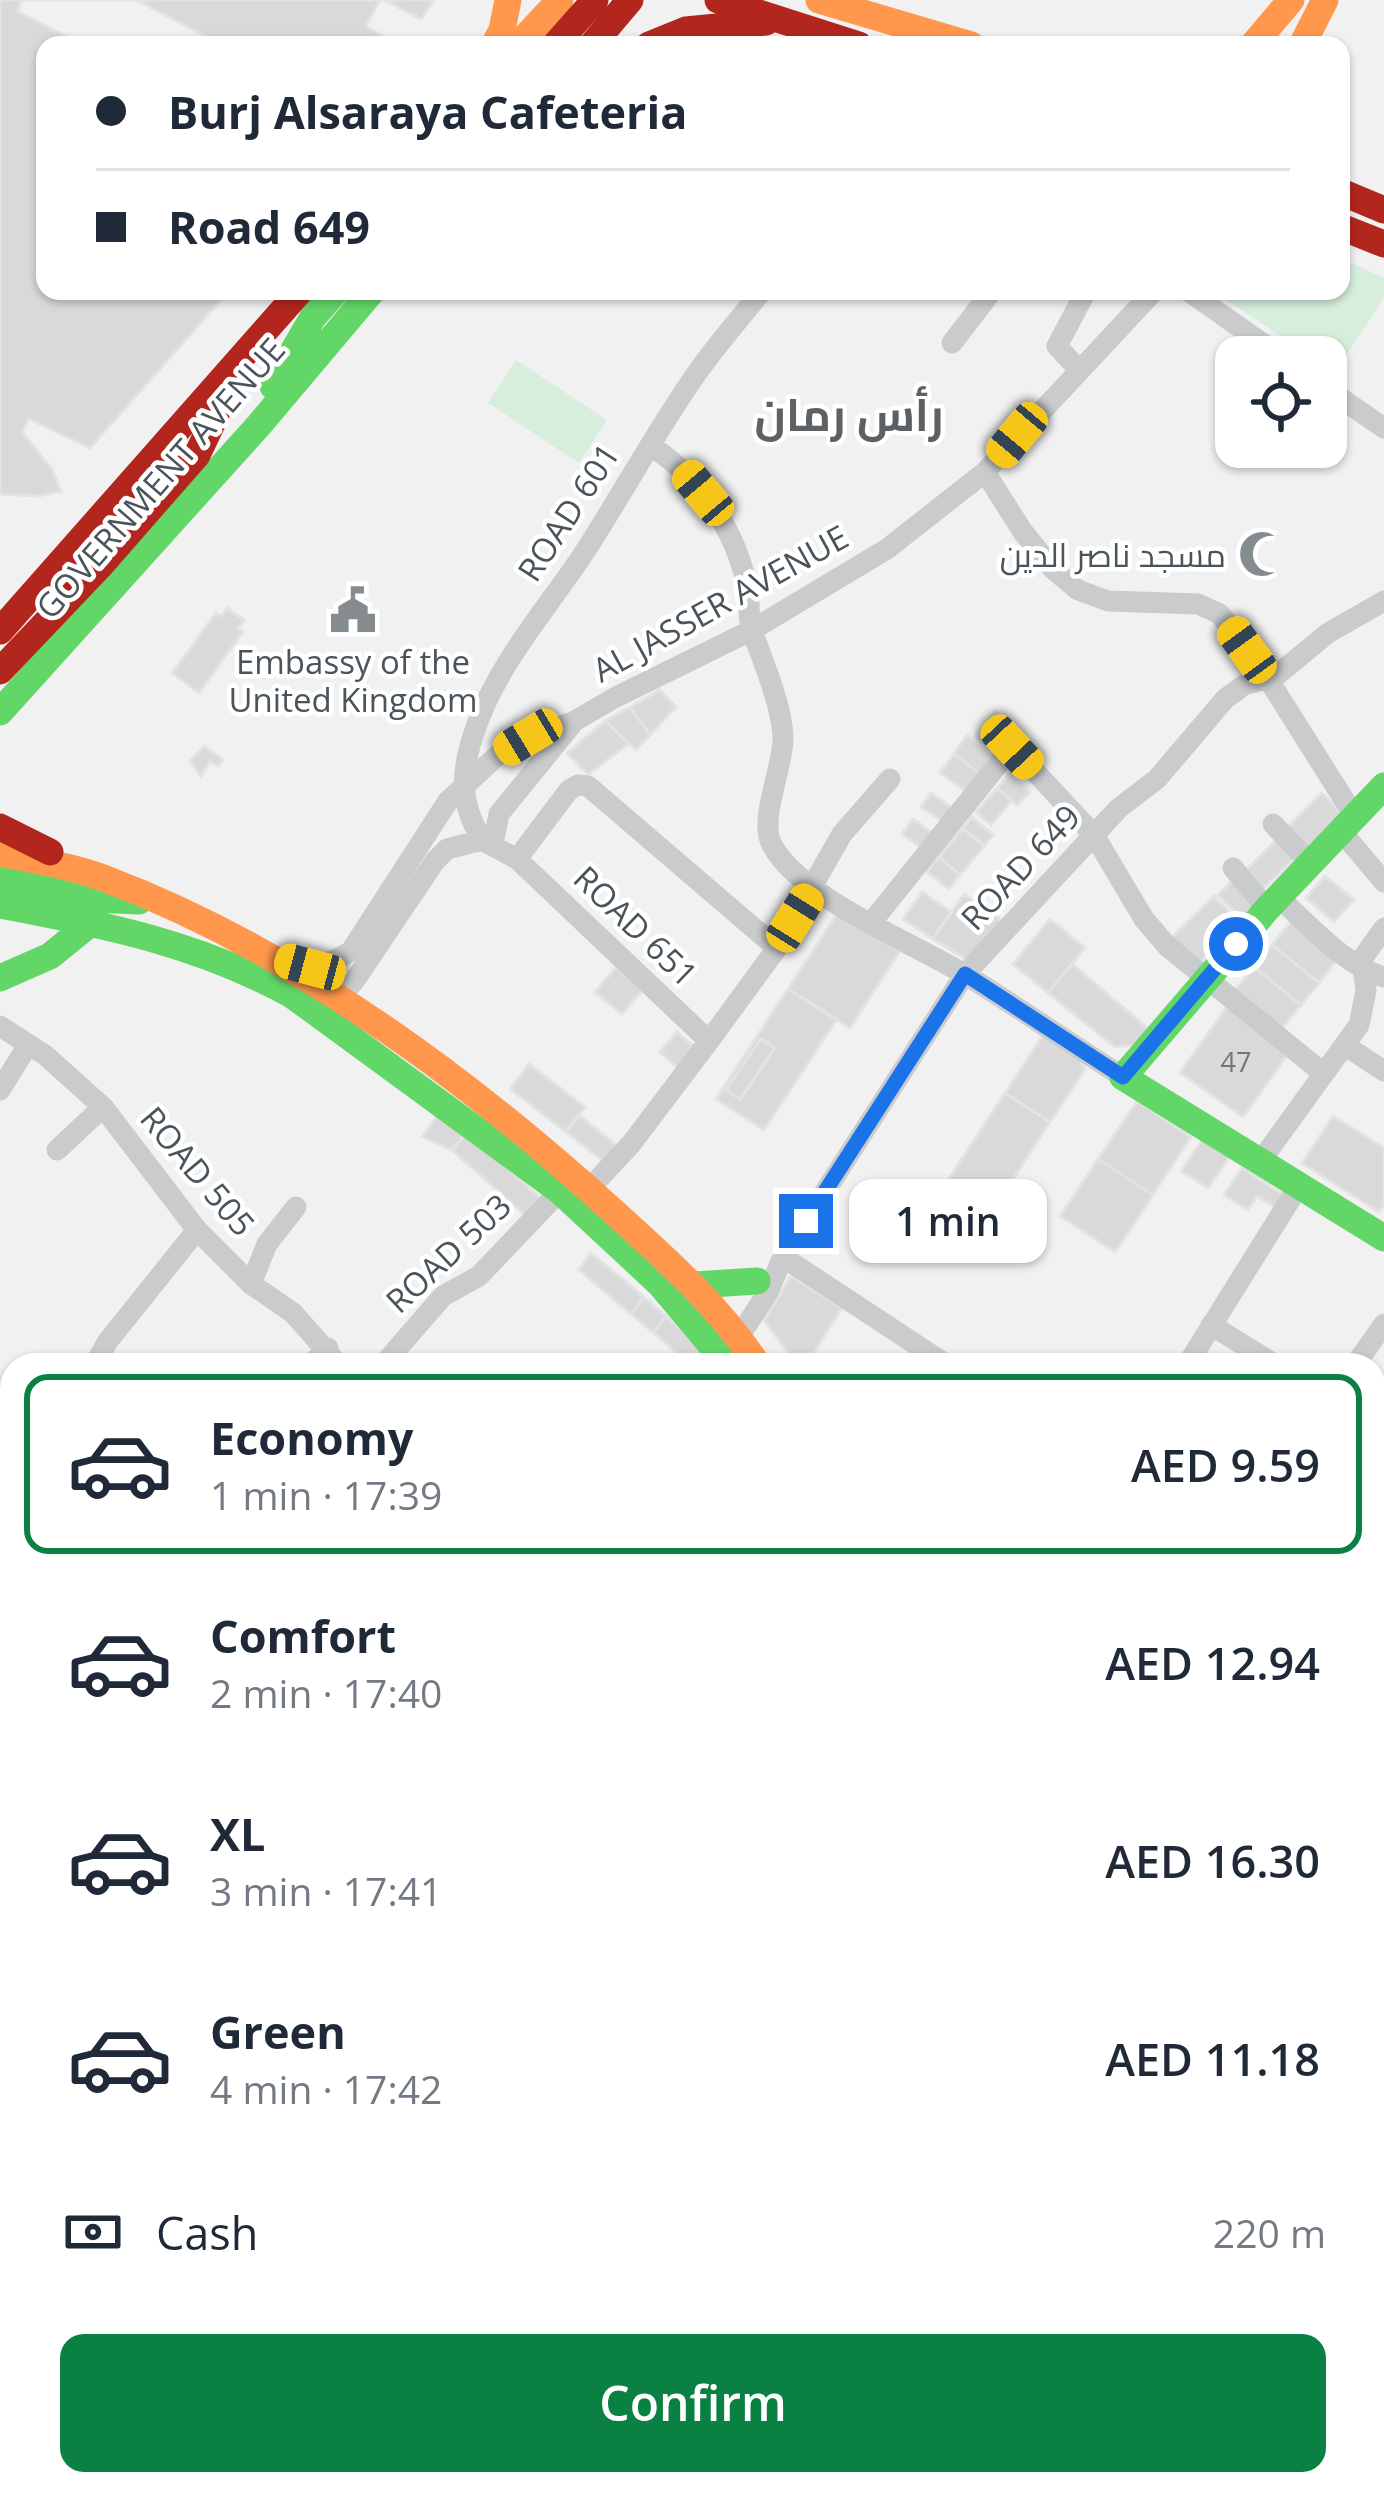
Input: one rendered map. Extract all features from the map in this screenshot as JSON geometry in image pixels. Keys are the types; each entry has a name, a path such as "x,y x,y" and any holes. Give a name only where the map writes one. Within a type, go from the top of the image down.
{"main road":[{"path":"499,36 508,0"},
{"path":"526,36 560,0"},
{"path":"563,36 595,0"},
{"path":"600,36 630,0"},
{"path":"718,0 829,36"},
{"path":"819,0 944,36"},
{"path":"875,0 955,36"},
{"path":"1261,36 1292,0"},
{"path":"1276,36 1292,0"},
{"path":"1307,36 1325,0"},
{"path":"671,36 686,30 778,21"},
{"path":"1350,179 1376,207"},
{"path":"1350,231 1384,244"},
{"name":"GOVERNMENT AVENUE","path":"0,631 292,300"},
{"path":"259,425 278,372 328,300"},
{"name":"GOVERNMENT AVENUE","path":"0,712 259,425 364,300"},
{"path":"0,671 197,455 216,415 225,375"},
{"path":"0,613 49,575"},
{"path":"1384,786 1272,903 1123,1077 1384,1238"},
{"path":"0,827 278,958 340,997 548,1152 575,1190 726,1349"},
{"path":"0,853 104,878"},
{"path":"0,878 93,899 151,901"},
{"path":"0,905 152,934 262,977 292,995 575,1190 695,1286 726,1349"},
{"path":"0,962 92,922"},
{"path":"0,978 49,958 92,922"},
{"path":"695,1286 757,1281"}],"street":[{"name":"ROAD 601","path":"463,787 469,751 489,698 527,632 699,370 755,300"},
{"path":"952,343 985,300"},
{"path":"1079,370 1057,346 1082,300"},
{"name":"AL JASSER AVENUE","path":"573,722 752,630 887,549 985,472 1145,300"},
{"path":"1201,300 1252,336"},
{"path":"1347,402 1384,428"},
{"path":"651,446 678,464 723,521 748,589 752,630 784,736 769,840 781,857 814,887 965,974 1123,1077"},
{"path":"985,472 1023,532 1078,590 1108,601 1198,604 1226,620 1268,679 1384,882"},
{"name":"ROAD 649","path":"726,1349 768,1292 783,1257 965,974 1119,808 1157,779 1233,692 1268,679 1328,633 1384,601"},
{"path":"278,958 310,967 332,963 351,951 433,823 463,787 497,755 528,737 573,722"},
{"path":"487,842 499,814 573,722"},
{"path":"871,923 1012,747 1094,836 1155,933 1205,980 1324,1073"},
{"name":"ROAD 651","path":"575,1190 631,1144 777,948 842,834 890,779"},
{"path":"517,859 569,790 578,784 588,786 777,948"},
{"path":"463,787 467,815 487,842"},
{"path":"1274,824 1310,863"},
{"path":"292,995 317,1004 340,997 435,861 447,849 487,842"},
{"name":"ROAD 651","path":"487,842 517,859 709,1041"},
{"path":"1234,868 1272,903 1361,967 1384,976"},
{"path":"1260,1162 1359,1025 1365,1002 1361,967 1365,952 1384,928"},
{"name":"ROAD 505","path":"0,1025 103,1107 197,1230 251,1284 293,1312 329,1353"},
{"path":"0,1090 28,1045"},
{"path":"1346,1046 1384,1071"},
{"path":"57,1150 103,1107"},
{"path":"1194,1353 1300,1184"},
{"name":"ROAD 503","path":"393,1353 443,1296 479,1276 575,1190"},
{"path":"251,1284 267,1244 296,1208"},
{"path":"101,1353 197,1230"},
{"path":"783,1257 929,1353"},
{"name":"ROAD 649","path":"726,1349 757,1281 783,1257"},
{"path":"1363,1353 1384,1324"},
{"path":"1211,1325 1256,1353"}],"green space":[{"path":"1350,262 1384,278 1384,298 1347,354 1347,336 1280,336 1226,300 1350,300"},
{"path":"516,360 607,420 579,463 488,403"}],"building":[{"path":"0,0 380,0 366,26 382,36 36,36 36,300 221,300 90,448 29,419 22,432 52,469 61,491 39,496 0,494"},
{"path":"22,0 136,0 206,36 66,36 17,11"},
{"path":"384,0 434,0 421,19"},
{"path":"227,608 244,620 238,628 243,632 199,693 172,673 216,613 222,616"},
{"path":"660,690 676,707 650,735 630,707"},
{"path":"630,707 650,735 636,750 605,721"},
{"path":"995,711 1018,729 997,757 973,739"},
{"path":"605,721 628,744 588,775 567,753"},
{"path":"967,735 997,757 983,776 954,754"},
{"path":"204,746 223,760 218,766 210,761 201,776 190,761"},
{"path":"954,754 983,776 970,794 940,773"},
{"path":"1010,773 1030,792 1017,805 997,788"},
{"path":"997,788 1012,800 991,825 976,812"},
{"path":"931,793 957,811 947,825 921,807"},
{"path":"1322,793 1343,815 1306,852 1285,830"},
{"path":"972,817 993,835 984,846 963,828"},
{"path":"913,819 938,837 927,852 902,834"},
{"path":"963,828 984,846 960,875 939,857"},
{"path":"1277,839 1296,857 1262,890 1244,872"},
{"path":"939,857 960,875 949,889 927,872"},
{"path":"1325,876 1354,900 1334,922 1306,898"},
{"path":"1233,880 1259,906 1244,921 1218,895"},
{"path":"922,892 951,912 933,939 903,919"},
{"path":"964,894 1004,922 969,961 933,939"},
{"path":"1214,896 1240,923 1197,965 1171,938"},
{"path":"838,912 900,951 850,1028 788,989"},
{"path":"1050,919 1085,948 1048,993 1013,964"},
{"path":"1293,919 1340,956 1319,983 1272,945"},
{"path":"1272,945 1319,983 1301,1005 1254,967"},
{"path":"1072,964 1150,1030 1136,1045 1115,1047 1048,993"},
{"path":"616,967 643,990 622,1014 595,992"},
{"path":"1254,967 1301,1005 1278,1033 1231,995"},
{"path":"788,989 837,1019 764,1130 716,1099","holes":["761,1039 775,1048 740,1099 726,1090"]},
{"path":"1228,1005 1291,1050 1243,1117 1180,1073"},
{"path":"677,1032 692,1045 681,1071 660,1052"},
{"path":"1043,1035 1080,1059 1085,1069 1050,1122 1005,1093"},
{"path":"761,1039 775,1048 740,1099 726,1090"},
{"path":"529,1064 585,1107 566,1132 510,1089"},
{"path":"1005,1093 1050,1122 988,1218 942,1189"},
{"path":"1137,1101 1191,1137 1153,1195 1098,1159"},
{"path":"439,1113 467,1132 452,1150 422,1137"},
{"path":"579,1115 617,1146 604,1162 566,1132"},
{"path":"1333,1116 1384,1148 1384,1205 1379,1212 1302,1163"},
{"path":"467,1132 540,1198 525,1215 452,1150"},
{"path":"1203,1139 1230,1156 1208,1188 1181,1171"},
{"path":"1098,1159 1153,1195 1115,1252 1060,1216"},
{"path":"1242,1168 1289,1198 1281,1211 1257,1196 1248,1210 1224,1195"},
{"path":"591,1253 644,1297 631,1314 579,1270"},
{"path":"791,1276 842,1308 814,1353 788,1353 764,1320"},
{"path":"644,1297 666,1316 654,1333 631,1314"},
{"path":"666,1316 707,1353 676,1353 654,1333"}],"traffic: fast":[{"path":"273,386 328,300"},
{"path":"0,712 259,425 364,300"},
{"path":"1384,786 1267,909 1123,1077 1384,1238"},
{"path":"0,878 93,899 139,901"},
{"path":"0,905 113,928 186,949 292,995 560,1191 660,1284 718,1353"},
{"path":"0,978 50,956 92,922"},
{"path":"695,1285 757,1281"}],"traffic: slow":[{"path":"499,36 508,0"},
{"path":"526,36 560,0"},
{"path":"819,0 941,36"},
{"path":"1261,36 1291,0"},
{"path":"1307,36 1325,0"},
{"path":"0,853 93,874 176,908 244,942 376,1022 559,1163 673,1267 749,1353"}],"traffic: jam":[{"path":"563,36 595,0"},
{"path":"600,36 630,0"},
{"path":"718,0 831,36"},
{"path":"671,36 686,30 766,22"},
{"path":"1350,196 1384,210"},
{"path":"1350,231 1384,244"},
{"path":"0,631 292,300"},
{"path":"0,671 197,455 216,415 223,381"},
{"path":"0,827 50,852"}],"place":[{"name":"مسجد ناصر الدين","path":"1262,554"},
{"name":"Embassy of the United Kingdom","path":"353,610"}],"district":[{"name":"رأس رمان","path":"849,413"}],"route":[{"path":"806,1221 965,974 1123,1077 1236,944"}]}
